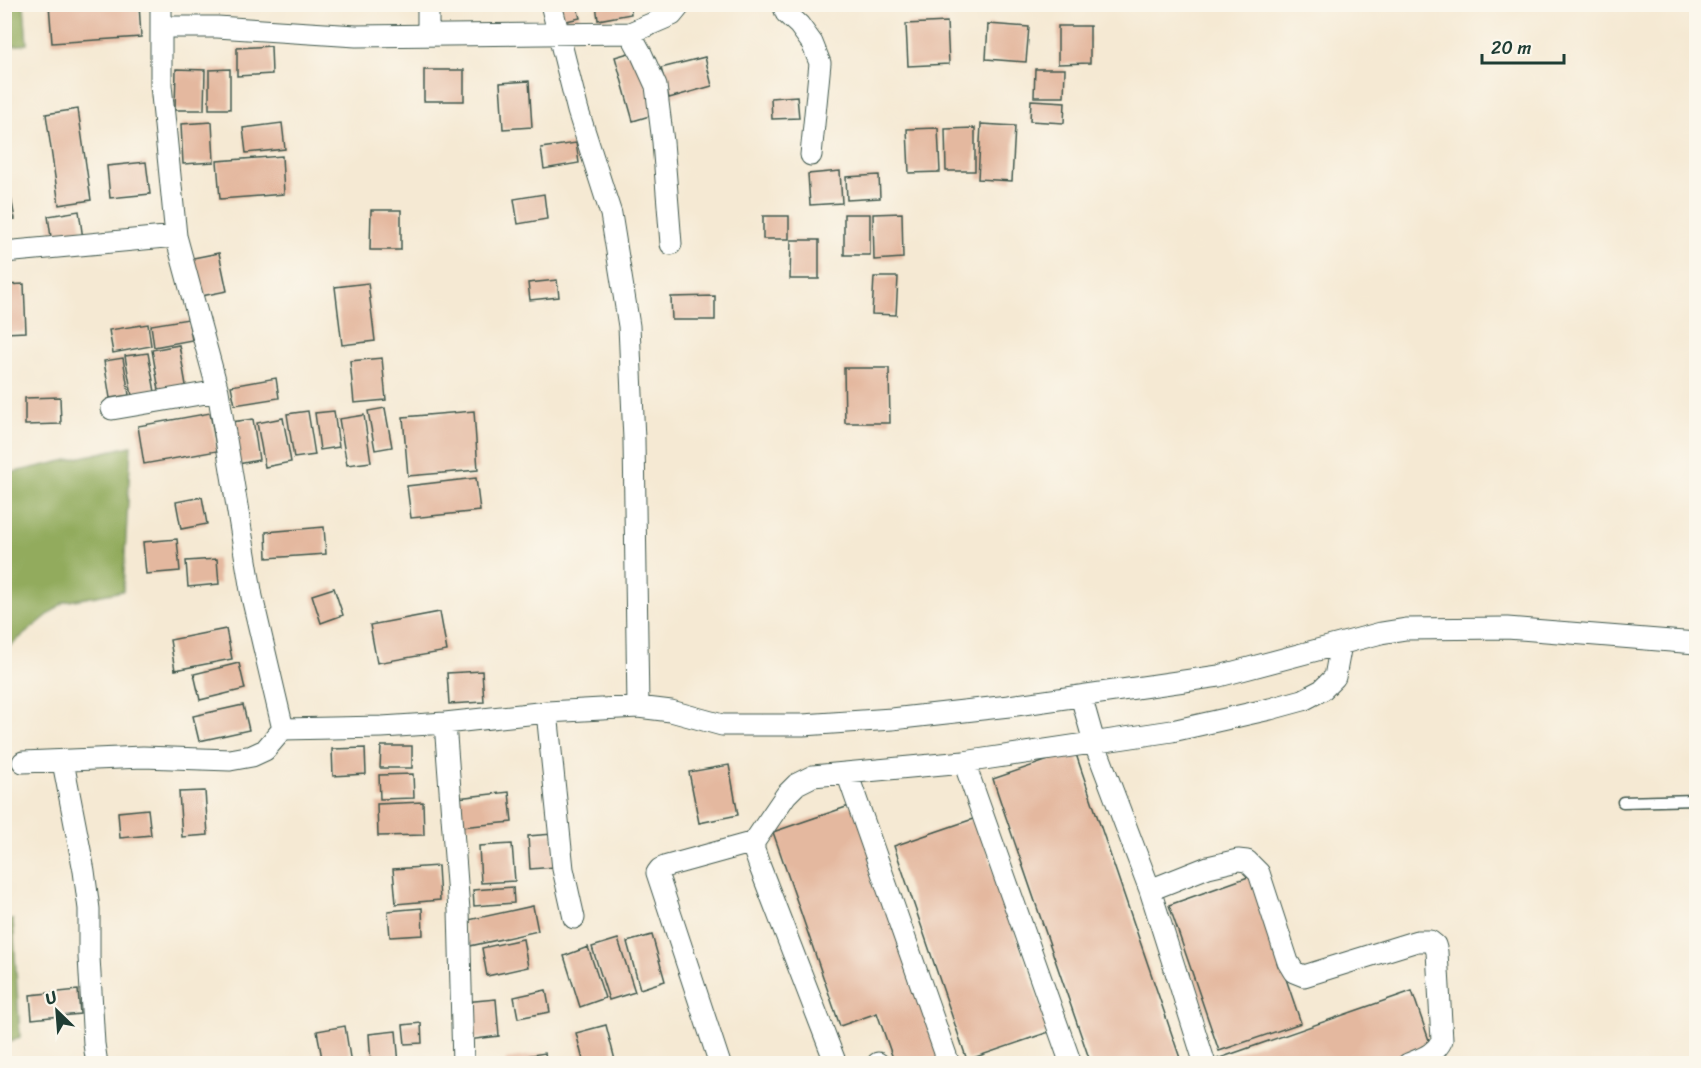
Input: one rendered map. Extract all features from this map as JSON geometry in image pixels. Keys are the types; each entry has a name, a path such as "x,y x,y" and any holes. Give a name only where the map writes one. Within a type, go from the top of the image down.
{"street":[{"path":"161,4 161,86 176,236 218,391 252,597 283,729"},
{"path":"428,4 428,36"},
{"path":"551,4 578,111 610,214 629,326 634,440 638,707"},
{"path":"161,27 217,27 356,36 630,33 672,15 681,4"},
{"path":"783,4 786,13 799,25 812,43 820,63 811,155"},
{"path":"630,33 656,86 671,244"},
{"path":"4,252 176,236"},
{"path":"112,409 218,391"},
{"path":"23,762 142,757 230,760 252,756 265,750 283,729 382,727 547,712 638,707 671,711 722,725 803,725 892,719 1081,696 1219,676 1406,629 1496,628 1696,644"},
{"path":"836,1064 754,850 754,842 786,795 797,784 813,776 964,762 1172,731 1303,700 1322,690 1335,677 1341,644"},
{"path":"1081,696 1094,742 1150,890 1205,1064"},
{"path":"547,712 563,869 574,918"},
{"path":"445,723 459,910 463,1064"},
{"path":"63,762 84,870 89,909 88,957 97,1064"},
{"path":"964,762 1071,1064"},
{"path":"847,773 949,1064"},
{"path":"720,1064 657,873 667,866 754,842"},
{"path":"1150,890 1208,867 1238,860 1247,861 1260,873 1288,962 1294,972 1304,976 1417,941 1430,941 1435,945 1437,952 1442,1040 1438,1049 1431,1055 1408,1064"}],"lane":[{"path":"1623,802 1696,800"}],"green space":[{"path":"4,5 24,5 27,44 5,47"},
{"path":"131,446 123,591 64,602 5,650 5,474"},
{"path":"5,920 13,920 20,1037 5,1045"}],"building":[{"path":"49,4 139,4 141,37 52,43"},
{"path":"558,4 576,4 580,18 562,22"},
{"path":"596,4 630,4 631,14 598,20"},
{"path":"947,22 949,64 908,66 906,24"},
{"path":"988,24 1029,27 1026,62 986,59"},
{"path":"1058,26 1090,26 1090,63 1058,64"},
{"path":"271,46 272,74 237,76 237,48"},
{"path":"639,50 656,114 633,121 615,57"},
{"path":"705,57 712,86 669,98 661,68"},
{"path":"176,69 205,70 204,110 175,110"},
{"path":"230,69 230,109 209,109 209,70"},
{"path":"1035,69 1065,69 1064,97 1034,97"},
{"path":"424,70 464,70 464,101 424,101"},
{"path":"529,81 532,127 503,129 500,83"},
{"path":"797,96 799,118 772,119 771,98"},
{"path":"1031,100 1065,102 1064,123 1030,121"},
{"path":"78,109 91,200 59,205 46,114"},
{"path":"212,122 214,162 183,164 181,124"},
{"path":"282,123 285,149 246,153 243,128"},
{"path":"981,124 1015,126 1012,181 978,179"},
{"path":"938,128 940,172 909,173 907,129"},
{"path":"975,128 975,171 946,171 945,129"},
{"path":"576,143 579,163 544,169 541,148"},
{"path":"282,156 284,194 220,199 217,161"},
{"path":"4,159 15,219 4,220"},
{"path":"146,162 150,194 110,198 107,166"},
{"path":"840,171 842,203 810,205 808,174"},
{"path":"879,175 880,198 847,200 846,177"},
{"path":"544,194 547,219 518,224 514,199"},
{"path":"371,210 401,210 401,250 370,250"},
{"path":"79,211 83,239 52,244 48,216"},
{"path":"902,213 903,258 874,260 873,214"},
{"path":"844,214 870,214 870,255 844,255"},
{"path":"763,216 789,216 789,239 763,239"},
{"path":"791,240 819,240 819,279 790,279"},
{"path":"219,253 227,291 196,297 188,259"},
{"path":"874,277 898,277 896,315 872,314"},
{"path":"557,280 559,297 530,300 528,283"},
{"path":"368,283 375,341 342,345 335,287"},
{"path":"24,284 26,332 4,333 4,285"},
{"path":"715,296 715,320 672,320 671,297"},
{"path":"188,319 192,340 154,347 151,325"},
{"path":"148,324 151,346 113,353 109,330"},
{"path":"179,345 187,391 160,396 152,350"},
{"path":"148,353 155,392 132,396 125,356"},
{"path":"123,358 129,395 110,398 104,361"},
{"path":"382,358 386,400 354,403 350,361"},
{"path":"844,368 889,368 890,423 845,423"},
{"path":"276,378 279,398 235,405 231,386"},
{"path":"60,397 61,424 25,425 25,398"},
{"path":"385,408 392,447 375,450 368,411"},
{"path":"308,411 315,455 294,458 287,414"},
{"path":"334,411 339,447 320,450 315,413"},
{"path":"474,411 478,470 408,476 403,417"},
{"path":"210,413 217,451 144,464 138,426"},
{"path":"364,415 371,462 347,465 339,419"},
{"path":"283,418 291,462 265,467 257,423"},
{"path":"253,419 259,460 238,464 231,422"},
{"path":"476,478 480,511 411,518 407,486"},
{"path":"202,497 207,524 181,529 176,502"},
{"path":"324,527 326,554 267,558 266,532"},
{"path":"177,539 180,571 146,574 143,542"},
{"path":"217,559 219,584 188,587 186,561"},
{"path":"334,588 343,615 321,623 312,595"},
{"path":"440,612 447,651 377,663 370,625"},
{"path":"226,629 232,659 175,670 170,640"},
{"path":"239,663 245,689 200,700 194,674"},
{"path":"482,671 484,702 449,704 447,673"},
{"path":"243,705 249,730 199,741 193,716"},
{"path":"381,746 412,746 412,768 380,768"},
{"path":"365,748 366,774 333,776 332,749"},
{"path":"1075,751 1182,1064 1091,1064 1000,800 993,779"},
{"path":"729,765 738,815 699,823 689,772"},
{"path":"413,774 414,798 380,799 379,775"},
{"path":"205,791 208,835 182,837 179,792"},
{"path":"509,792 512,822 461,827 457,798"},
{"path":"423,802 424,835 378,836 377,804"},
{"path":"855,804 944,1064 895,1064 877,1013 840,1026 773,832"},
{"path":"148,809 151,835 120,838 118,812"},
{"path":"976,818 1049,1032 967,1060 894,846"},
{"path":"553,834 555,867 530,869 528,836"},
{"path":"512,844 515,881 481,883 479,846"},
{"path":"438,866 440,900 396,904 393,869"},
{"path":"1251,876 1301,1023 1219,1051 1169,905"},
{"path":"513,887 514,903 474,906 473,890"},
{"path":"533,906 538,931 470,946 464,921"},
{"path":"422,908 423,935 390,937 388,911"},
{"path":"652,935 665,981 640,989 627,942"},
{"path":"523,939 528,967 487,976 482,948"},
{"path":"618,939 635,992 609,1000 592,947"},
{"path":"588,947 605,998 580,1007 564,956"},
{"path":"78,990 80,1014 32,1019 30,995"},
{"path":"546,990 550,1012 518,1018 514,997"},
{"path":"1412,991 1432,1049 1389,1064 1218,1064 1217,1059"},
{"path":"496,999 499,1036 468,1040 464,1002"},
{"path":"421,1023 422,1043 405,1044 403,1025"},
{"path":"606,1025 616,1064 584,1064 576,1033"},
{"path":"345,1026 351,1064 323,1064 317,1031"},
{"path":"396,1031 399,1064 371,1064 369,1034"},
{"path":"545,1053 547,1064 506,1064 506,1059"}]}
